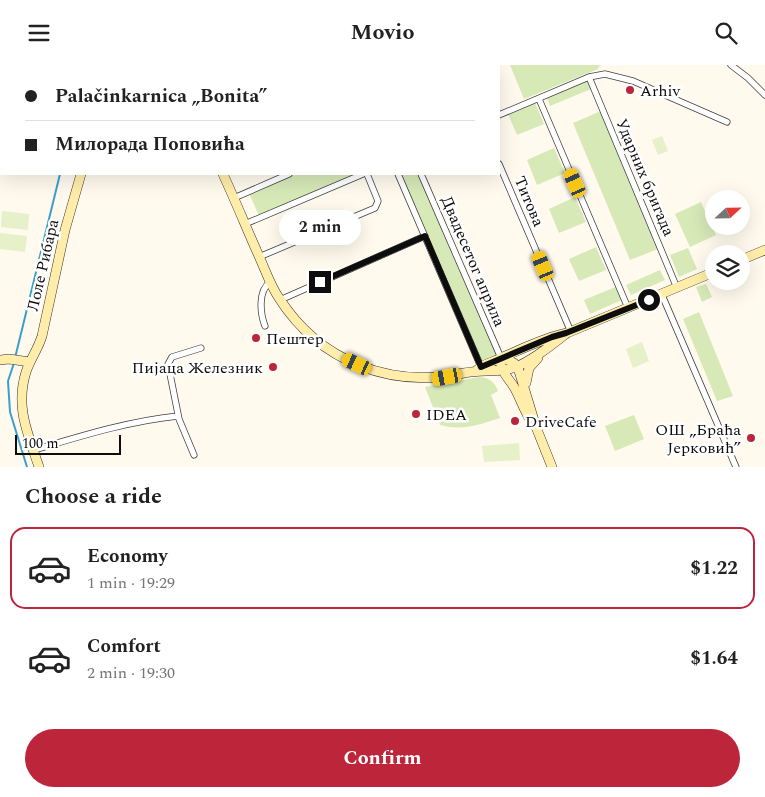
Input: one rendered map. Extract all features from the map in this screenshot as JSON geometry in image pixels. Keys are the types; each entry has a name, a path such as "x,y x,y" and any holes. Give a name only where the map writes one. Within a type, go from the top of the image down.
{"main road":[{"name":"Лоле Рибара","path":"39,467 22,413 21,402 25,377 42,336 65,230 81,175"},
{"path":"223,175 270,282 280,300 298,322 317,340 342,357 381,373 401,377 431,379 479,369 502,370 517,367 569,333"},
{"path":"750,256 765,250"},
{"path":"479,369 501,358 552,337 569,333 705,276"},
{"path":"526,394 526,376 529,368 544,350"},
{"path":"501,358 507,359 517,367 536,427 552,467"},
{"path":"501,358 502,370 514,387 526,413 536,427"},
{"path":"4,359 30,362"}],"street":[{"path":"731,65 765,95"},
{"path":"500,115 589,77 605,74 633,81 727,122"},
{"name":"Ударних бригада","path":"589,77 677,288"},
{"path":"539,99 628,308"},
{"name":"Титова","path":"500,166 569,333"},
{"path":"234,198 287,175"},
{"path":"245,224 361,175"},
{"path":"259,257 375,208 378,201 367,175"},
{"path":"398,175 479,369"},
{"name":"Двадесетог априла","path":"421,175 501,358"},
{"path":"280,300 425,236"},
{"path":"265,326 262,314 262,298 266,286 270,282"},
{"path":"662,295 736,467"},
{"path":"194,455 178,417 168,362 174,356 201,348"},
{"path":"34,450 108,429 150,420 178,417"}],"green space":[{"path":"510,65 600,65 598,69 524,99"},
{"path":"587,80 591,89 550,106 547,98"},
{"path":"535,103 544,124 517,135 508,114"},
{"path":"601,111 658,249 630,260 573,123"},
{"path":"662,136 668,151 658,155 652,140"},
{"path":"554,148 565,173 537,185 527,160"},
{"path":"292,175 352,175 259,216 249,193"},
{"path":"400,175 419,175 496,354 481,361"},
{"path":"575,197 586,222 559,233 549,209"},
{"path":"701,202 705,211 705,235 716,235 690,247 675,214"},
{"path":"2,211 29,214 28,230 1,227"},
{"path":"0,233 27,236 25,252 0,249"},
{"path":"596,247 606,270 579,281 569,259"},
{"path":"688,248 697,269 679,277 670,255"},
{"path":"660,270 665,280 631,295 626,285"},
{"path":"705,284 705,290 709,290 712,297 702,302 696,287"},
{"path":"618,286 624,299 590,314 584,300"},
{"path":"699,312 733,396 717,401 683,319"},
{"path":"642,342 649,361 633,368 626,349"},
{"path":"479,377 491,381 497,388 498,391 491,395 500,418 478,425 463,427 440,425 425,387"},
{"path":"634,415 644,439 615,451 605,426"},
{"path":"519,443 520,460 484,462 482,446"}],"waterway":[{"path":"15,358 60,175"},
{"path":"14,363 8,381 10,412 27,467"}],"place":[{"name":"Arhiv","path":"630,90"},
{"name":"Пештер","path":"256,338"},
{"name":"Пијаца Железник","path":"273,367"},
{"name":"IDEA","path":"416,414"},
{"name":"DriveCafe","path":"515,421"},
{"name":"ОШ „Браћа Јерковић”","path":"751,438"}],"route":[{"path":"320,282 425,236 481,367 523,348 649,300"}]}
